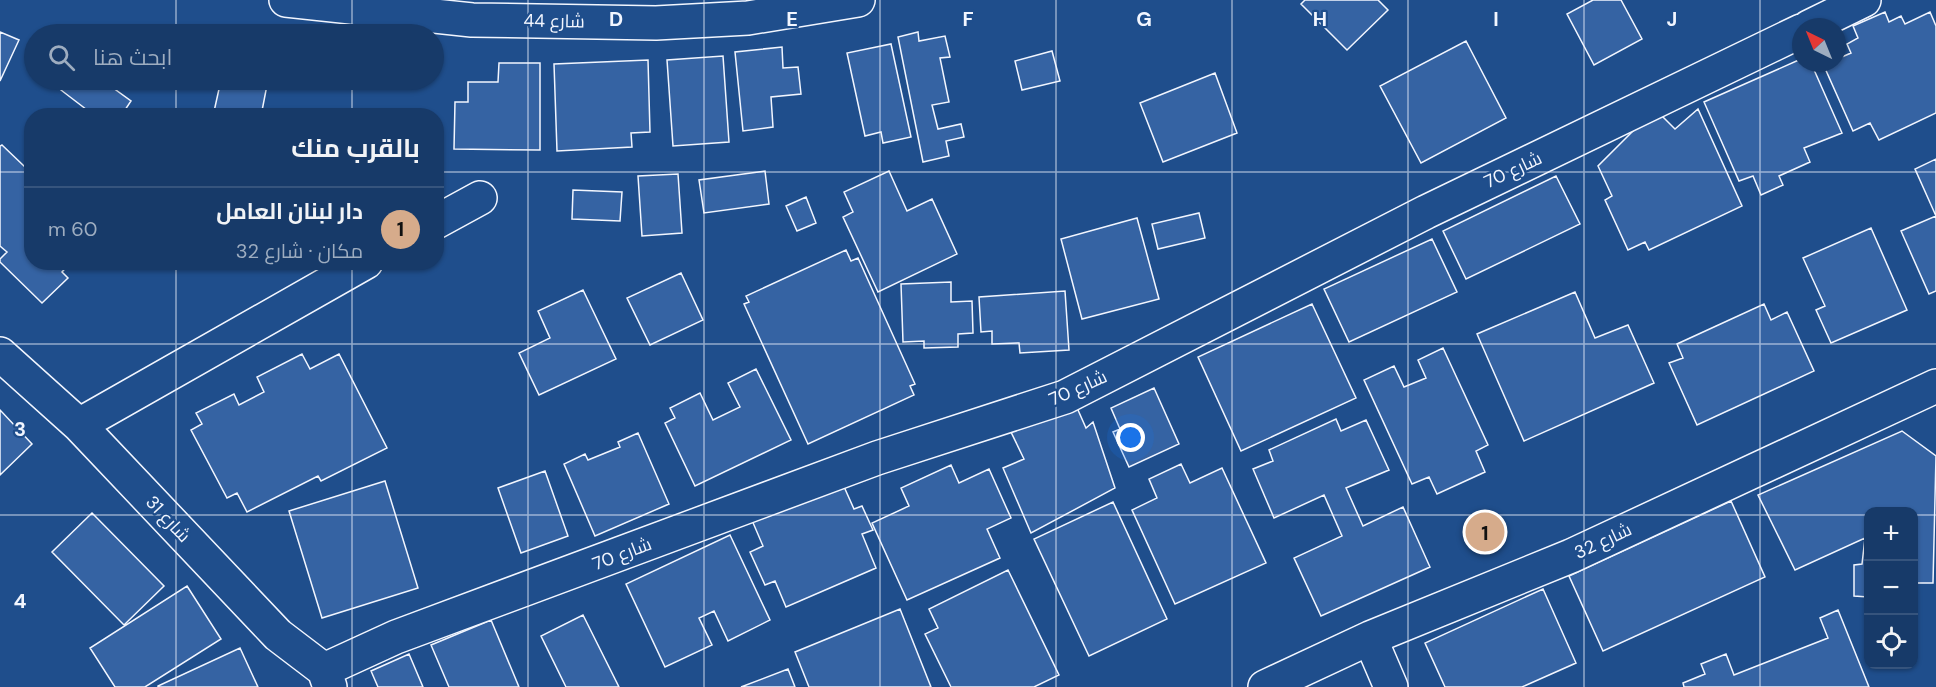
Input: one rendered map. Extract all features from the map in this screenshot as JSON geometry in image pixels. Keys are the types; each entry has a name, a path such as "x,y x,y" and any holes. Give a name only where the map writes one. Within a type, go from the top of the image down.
{"street":[{"name":"شارع 44","path":"286,0 472,20 656,23 748,18 858,0"},
{"path":"1827,18 1864,0"},
{"name":"شارع 70","path":"327,678 396,637 866,462 1065,397 1426,212 1792,35"},
{"path":"444,218 480,198"},
{"path":"80,425 352,270"},
{"name":"شارع 31","path":"0,354 80,425 278,635 327,678"},
{"name":"شارع 32","path":"1265,687 1370,638 1571,556 1936,386"},
{"path":"1370,638 1391,687"}],"building":[{"path":"1305,0 1378,0 1388,10 1347,50 1301,4"},
{"path":"1593,0 1621,0 1642,39 1594,65 1567,14"},
{"path":"1885,12 1889,22 1901,16 1905,24 1930,12 1936,26 1936,113 1879,140 1870,123 1853,131 1827,72 1846,72 1846,55 1851,53 1847,44 1858,38 1853,26"},
{"path":"0,32 19,40 0,81"},
{"path":"918,32 919,41 945,36 950,57 940,58 949,102 932,105 938,129 961,124 964,137 946,141 949,156 923,162 898,37"},
{"path":"1466,41 1506,118 1421,163 1380,86"},
{"path":"891,44 911,137 883,143 881,132 865,136 847,53"},
{"path":"782,47 783,68 798,67 801,94 771,97 773,127 743,131 735,52"},
{"path":"1052,51 1060,81 1022,90 1015,61"},
{"path":"723,56 729,142 673,146 667,60"},
{"path":"648,60 650,132 631,133 632,147 557,151 554,64"},
{"path":"499,63 540,63 540,150 454,149 455,102 468,102 468,82 498,82"},
{"path":"1792,63 1792,72 1815,72 1842,133 1804,148 1810,162 1779,176 1783,185 1761,195 1753,176 1739,181 1704,102"},
{"path":"1215,73 1237,133 1163,162 1140,103"},
{"path":"61,90 116,90 131,101 126,108 85,108"},
{"path":"219,90 266,90 263,108 215,108"},
{"path":"1655,109 1675,129 1698,109 1742,206 1649,250 1645,242 1628,250 1605,200 1612,196 1598,166"},
{"path":"2,145 24,166 24,270 64,270 62,272 68,278 42,303 0,262 7,252 0,246 0,146"},
{"path":"1936,159 1936,216 1915,169"},
{"path":"765,171 769,204 704,213 699,180"},
{"path":"889,171 907,211 932,199 957,254 878,292 843,217 853,212 844,192"},
{"path":"678,174 682,233 642,236 638,176"},
{"path":"1556,176 1580,224 1466,279 1443,231"},
{"path":"573,190 622,192 620,221 572,219"},
{"path":"806,197 816,223 797,231 786,206"},
{"path":"1199,213 1205,238 1158,249 1152,224"},
{"path":"1936,216 1936,291 1929,294 1901,231"},
{"path":"1137,218 1159,299 1082,319 1061,239"},
{"path":"1871,228 1907,310 1831,343 1816,310 1825,306 1803,258"},
{"path":"1432,239 1457,292 1349,342 1324,289"},
{"path":"846,250 851,261 858,258 915,384 910,386 914,395 808,444 744,304 749,302 746,296"},
{"path":"681,273 703,320 650,345 627,298"},
{"path":"951,282 951,302 972,301 973,333 958,334 958,347 924,348 924,341 903,342 901,284"},
{"path":"583,290 616,359 539,395 519,353 550,338 538,311"},
{"path":"1065,291 1069,350 1020,353 1019,343 992,344 992,331 981,332 979,297"},
{"path":"1575,292 1595,338 1628,325 1654,383 1524,441 1477,334"},
{"path":"1312,304 1356,398 1241,451 1198,357"},
{"path":"1764,304 1771,320 1787,312 1814,371 1697,425 1669,363 1683,358 1677,344"},
{"path":"1443,348 1488,445 1476,451 1485,472 1437,494 1429,477 1412,484 1364,380 1394,366 1404,387 1426,378 1418,360"},
{"path":"302,354 310,369 339,354 387,448 321,481 318,476 247,512 237,493 227,498 191,430 202,424 196,413 234,394 239,405 264,392 257,377"},
{"path":"756,369 791,440 695,486 665,423 675,418 670,408 700,393 713,420 740,407 728,383"},
{"path":"1154,388 1179,444 1129,467 1113,432 1120,429 1111,408"},
{"path":"1074,401 1086,428 1093,422 1115,488 1031,533 1003,468 1024,459 1010,430"},
{"path":"0,410 32,444 0,475"},
{"path":"1336,419 1341,431 1366,420 1389,470 1346,488 1363,526 1403,507 1430,567 1321,616 1294,558 1342,536 1324,495 1274,518 1253,469 1273,461 1269,450"},
{"path":"1902,431 1936,456 1933,583 1918,583 1918,507 1864,507 1864,538 1795,570 1758,495"},
{"path":"638,433 669,504 595,536 564,464 585,454 588,460 620,447 618,442"},
{"path":"1181,464 1190,483 1222,468 1266,563 1175,604 1132,510 1157,498 1149,479"},
{"path":"951,465 959,483 989,469 1011,518 987,529 1000,558 907,600 872,523 909,506 901,488"},
{"path":"545,471 568,536 521,553 498,488"},
{"path":"841,480 854,509 862,506 873,530 862,534 876,568 786,607 775,581 765,585 750,552 763,546 751,518"},
{"path":"385,481 418,588 322,618 289,511"},
{"path":"1731,501 1765,577 1603,651 1569,576"},
{"path":"1113,502 1167,619 1089,656 1034,539"},
{"path":"92,513 164,586 124,625 52,552"},
{"path":"730,535 770,620 728,641 714,611 699,618 712,645 665,667 626,584"},
{"path":"1864,547 1864,597 1854,596 1854,565 1862,564"},
{"path":"1008,570 1059,675 1034,687 951,687 925,634 938,628 929,609"},
{"path":"187,586 221,639 145,687 115,687 90,648"},
{"path":"1543,589 1576,663 1522,687 1445,687 1425,643"},
{"path":"900,609 931,687 809,687 795,652"},
{"path":"1838,610 1869,687 1684,687 1683,683 1705,674 1701,664 1726,654 1734,675 1828,638 1820,618"},
{"path":"583,615 619,687 566,687 541,636"},
{"path":"491,620 519,687 449,687 431,645"},
{"path":"240,648 258,687 158,687 158,686"},
{"path":"409,654 423,687 378,687 371,671"},
{"path":"788,669 795,687 741,687"}],"place":[{"name":"دار لبنان العامل","path":"1485,532"}]}
